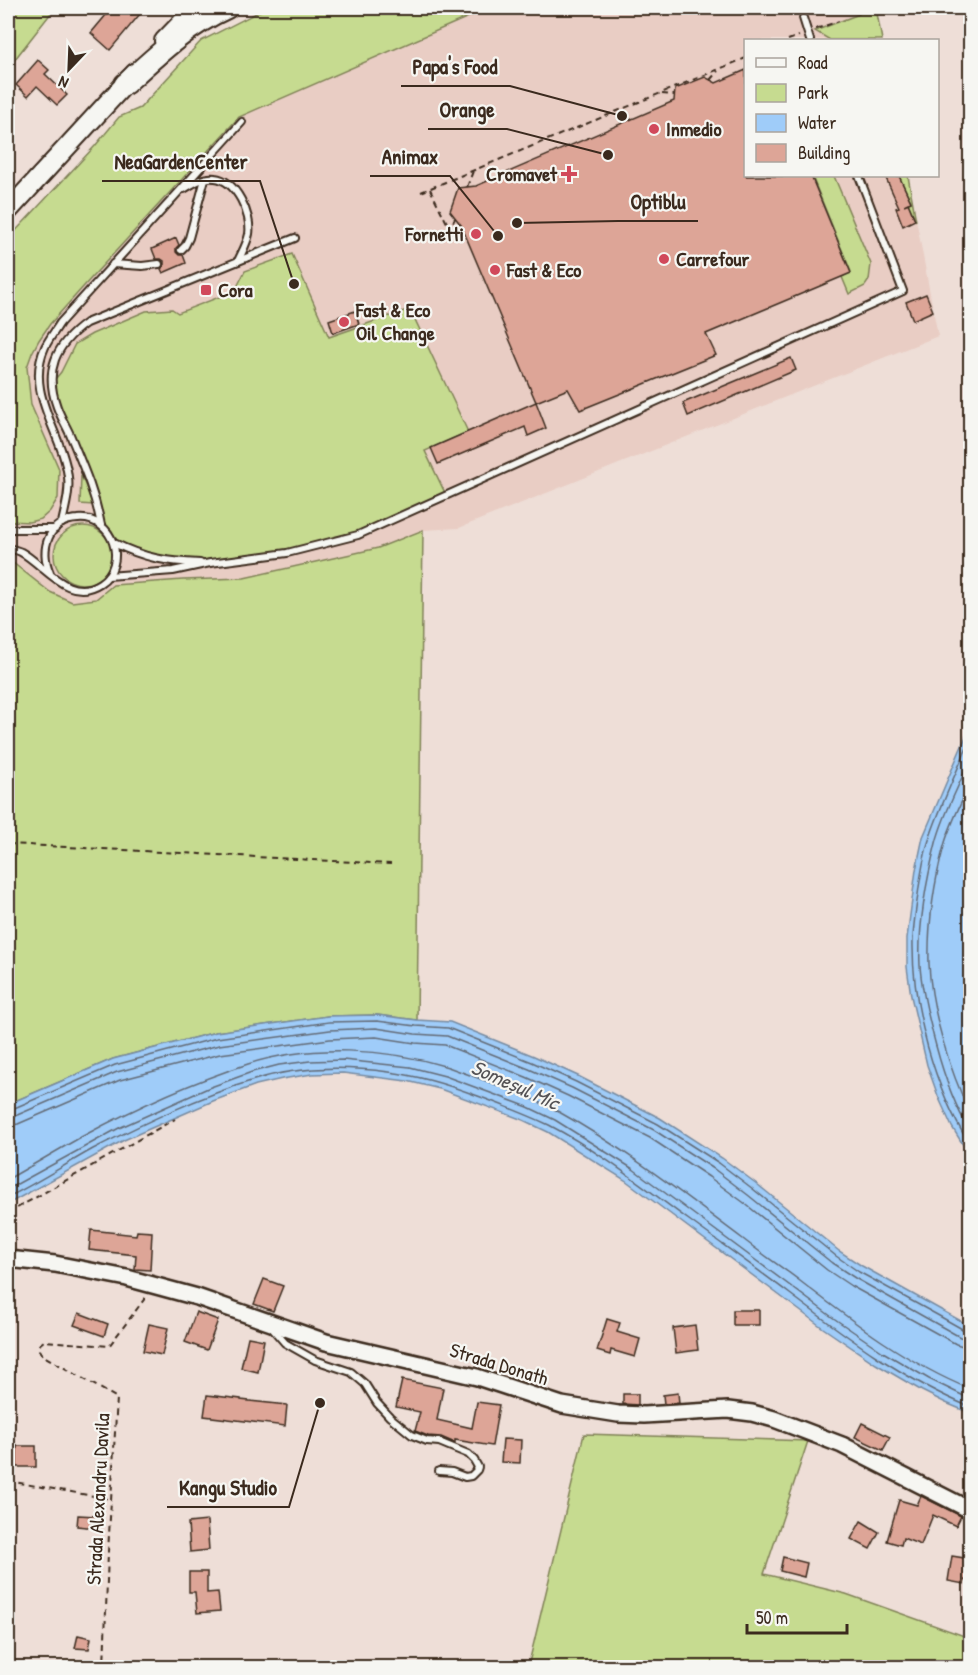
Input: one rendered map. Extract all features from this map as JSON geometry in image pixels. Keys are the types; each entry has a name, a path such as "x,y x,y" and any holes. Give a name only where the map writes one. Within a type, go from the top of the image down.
{"main road":[{"path":"125,84 175,38 227,8"},
{"path":"8,211 192,11"}],"street":[{"name":"Strada Donath","path":"8,1259 55,1264 127,1278 197,1297 326,1342 477,1377 562,1405 618,1414 644,1415 728,1410 763,1416 842,1445 970,1510"}],"lane":[{"path":"803,18 810,39"},
{"path":"62,523 69,492 68,476 63,451 42,402 39,383 40,361 45,346 60,323 242,122"},
{"path":"178,192 199,180 214,177 227,183 245,206 249,219 249,234 238,261"},
{"path":"108,576 173,571 210,563 287,553 358,535 903,291 860,177"},
{"path":"181,250 189,237 205,179"},
{"path":"100,525 97,502 58,410 51,384 51,374 61,348 73,333 86,323 295,238"},
{"path":"113,264 142,266 159,264"},
{"path":"81,518 92,520 100,525 109,533 114,543 115,559 108,576 93,587 82,589 69,588 57,581 45,564 44,554 46,544 55,529 71,519 81,518"},
{"path":"8,529 55,529"},
{"path":"114,543 142,555 171,562 210,563"},
{"path":"8,548 21,552 50,573"},
{"path":"267,1322 285,1342 315,1360 351,1372 365,1384 377,1404 390,1418 412,1435 427,1441 439,1442 468,1454 478,1467 471,1476 465,1477 452,1472 439,1471"}],"path":[{"path":"421,192 744,59"},
{"path":"710,80 720,69"},
{"path":"660,93 674,95"},
{"path":"467,187 473,171"},
{"path":"429,188 450,229 455,218"},
{"path":"8,844 391,864"},
{"path":"8,1213 175,1119"},
{"name":"Strada Alexandru Davila","path":"104,1668 117,1398 42,1355 39,1345 44,1341 109,1346 156,1286"},
{"path":"8,1481 111,1498"}],"shaded area":[{"path":"417,8 876,8 882,39 744,39 744,177 908,177 938,336 459,528 423,530 378,548 244,578 113,585 96,599 72,602 50,592 8,559 8,307 144,147"}],"green space":[{"path":"8,8 55,8 8,68"},
{"path":"266,8 489,8 239,117 93,276 50,324 39,340 27,367 31,405 59,469 58,498 50,511 41,519 29,522 8,521 8,239 119,117 140,108 201,41"},
{"path":"856,8 876,8 882,39 828,39 815,31 859,14"},
{"path":"834,177 871,264 869,280 865,286 849,294 842,277 851,272 813,179"},
{"path":"899,177 908,177 916,221 908,203 911,201"},
{"path":"292,254 329,337 410,309 468,432 425,451 446,495 358,535 287,553 210,563 171,562 114,543 101,525 97,502 51,384 61,372 75,344 92,334 146,311 172,309 178,313 235,291 245,271"},
{"path":"81,475 93,505 80,504"},
{"path":"77,526 89,526 104,534 112,549 112,561 104,576 89,584 77,584 62,576 54,561 54,549 62,534"},
{"path":"423,530 417,1020 377,1015 328,1016 216,1032 113,1059 8,1104 8,559 50,592 72,602 96,599 113,585 244,578 378,548"},
{"path":"584,1434 808,1441 764,1574 846,1594 970,1638 970,1667 528,1667"}],"water":[{"path":"970,727 970,1156 952,1127 927,1065 911,996 907,967 907,938 923,837"},
{"name":"Someșul Mic","path":"377,1015 450,1022 534,1056 660,1118 722,1158 839,1251 970,1326 970,1413 922,1391 876,1364 823,1328 625,1180 548,1132 523,1120 440,1089 407,1081 343,1073 312,1074 256,1085 124,1140 8,1204 8,1104 113,1059 216,1032 328,1016"}],"building":[{"path":"112,8 145,8 110,50 91,33"},
{"path":"38,60 49,70 45,74 67,95 57,105 37,86 28,96 16,85"},
{"path":"744,71 744,177 811,177 851,273 706,334 716,355 580,410 568,389 536,402 461,225 450,211 458,188 476,186 674,101 675,89 705,77 716,83"},
{"path":"885,177 899,177 911,202 908,203 915,220 903,226 896,208 899,207"},
{"path":"176,238 179,245 176,252 183,255 186,263 163,273 161,269 164,261 156,259 152,249"},
{"path":"926,294 933,311 913,320 906,302"},
{"name":"Fast & Eco Oil Change","path":"355,311 359,324 333,333 329,320"},
{"path":"791,358 796,370 688,416 683,403"},
{"path":"536,402 546,428 528,436 525,427 438,464 431,448"},
{"path":"91,1230 136,1235 137,1231 152,1232 150,1270 135,1269 136,1255 89,1250"},
{"path":"264,1279 283,1286 273,1311 254,1304"},
{"path":"733,1310 759,1310 759,1325 733,1325"},
{"path":"196,1312 218,1320 207,1350 185,1342"},
{"path":"79,1313 108,1324 104,1336 74,1325"},
{"path":"607,1319 620,1323 617,1332 640,1339 635,1357 611,1350 610,1355 597,1351"},
{"path":"149,1324 168,1328 162,1355 143,1351"},
{"path":"695,1325 698,1350 676,1353 673,1328"},
{"path":"248,1337 264,1340 258,1372 241,1368"},
{"path":"402,1380 443,1388 437,1420 472,1428 477,1402 499,1405 492,1446 455,1440 455,1443 415,1431 420,1412 396,1407"},
{"path":"678,1393 679,1403 664,1404 663,1395"},
{"path":"623,1394 638,1394 638,1405 623,1404"},
{"path":"207,1395 287,1405 285,1426 204,1416"},
{"path":"862,1423 890,1437 883,1450 855,1437"},
{"path":"503,1439 521,1440 520,1463 501,1462"},
{"path":"17,1446 36,1446 36,1467 17,1467"},
{"path":"921,1496 961,1516 956,1526 933,1515 921,1545 903,1538 901,1545 887,1541 899,1500 917,1505"},
{"path":"78,1515 96,1516 96,1528 77,1526"},
{"path":"207,1521 209,1550 190,1552 188,1523"},
{"path":"861,1521 879,1532 870,1549 851,1539"},
{"path":"952,1556 970,1559 970,1581 965,1580 964,1584 948,1581"},
{"path":"783,1557 807,1563 804,1577 780,1571"},
{"path":"189,1572 207,1572 207,1593 218,1592 220,1611 197,1613 195,1592 189,1592"},
{"path":"78,1635 91,1638 89,1649 75,1648"}],"place":[{"name":"Papa's Food","path":"622,116"},
{"name":"Inmedio","path":"654,129"},
{"name":"Orange","path":"608,155"},
{"name":"Cromavet","path":"569,174"},
{"name":"Optiblu","path":"517,223"},
{"name":"Fornetti","path":"476,234"},
{"name":"Animax","path":"498,236"},
{"name":"Carrefour","path":"664,259"},
{"name":"Fast & Eco","path":"495,270"},
{"name":"NeaGardenCenter","path":"294,284"},
{"name":"Cora","path":"206,290"},
{"name":"Fast & Eco Oil Change","path":"344,322"},
{"name":"Kangu Studio","path":"320,1403"}]}
